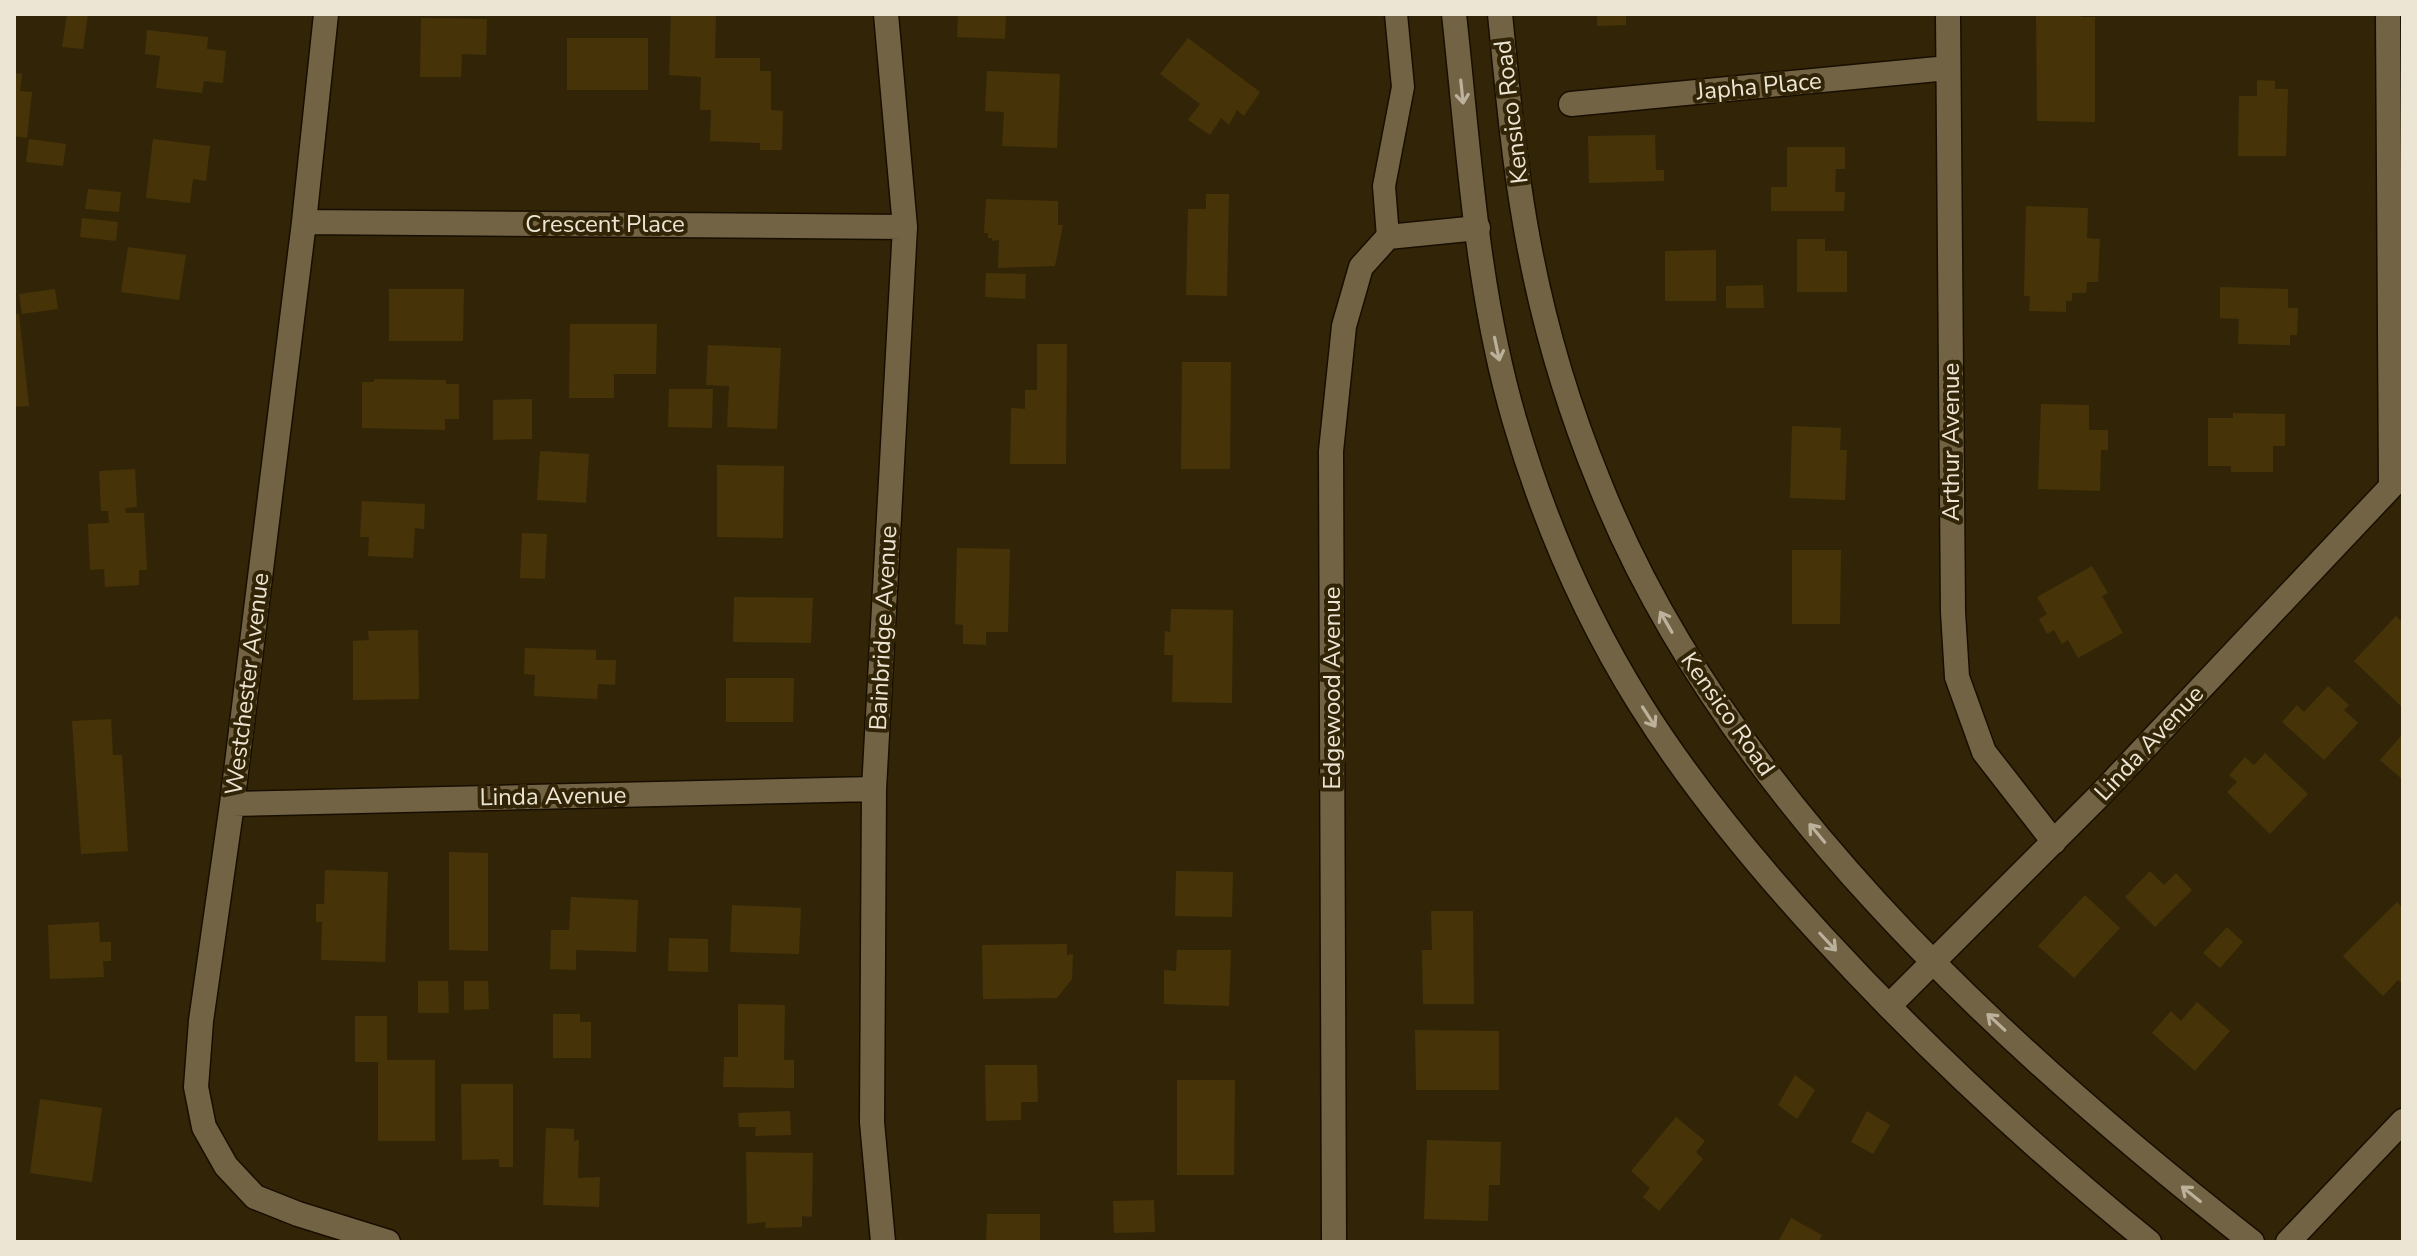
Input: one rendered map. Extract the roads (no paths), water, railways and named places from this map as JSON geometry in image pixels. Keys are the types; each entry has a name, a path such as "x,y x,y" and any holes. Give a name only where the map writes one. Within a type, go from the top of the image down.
{"street":[{"name":"Westchester Avenue","path":"326,14 304,222 232,804 201,1021 196,1087 204,1127 226,1166 255,1197 388,1242"},
{"name":"Bainbridge Avenue","path":"883,1242 872,1122 874,789 905,227 886,14"},
{"name":"Kensico Road","path":"1454,14 1493,333 1514,420 1542,506 1596,626 1640,704 1716,813 1802,914 1889,1006 2023,1135 2149,1242"},
{"name":"Kensico Road","path":"1500,14 1518,179 1544,311 1578,426 1616,523 1656,604 1699,677 1733,727 1827,844 1934,961 2112,1128 2252,1242"},
{"name":"Arthur Avenue","path":"1948,14 1953,612 1957,677 1984,752 2054,842"},
{"path":"2388,14 2397,480"},
{"name":"Japha Place","path":"1571,104 1948,68"},
{"name":"Crescent Place","path":"304,222 905,227"},
{"path":"1388,237 1478,228"},
{"name":"Edgewood Avenue","path":"1334,1242 1331,451 1344,326 1361,267 1388,237"},
{"name":"Linda Avenue","path":"1889,1006 2054,842 2397,480"},
{"name":"Linda Avenue","path":"232,804 874,789"},
{"path":"2288,1242 2403,1121"}],"lane":[{"path":"1388,237 1384,186 1403,87 1396,14"}]}
